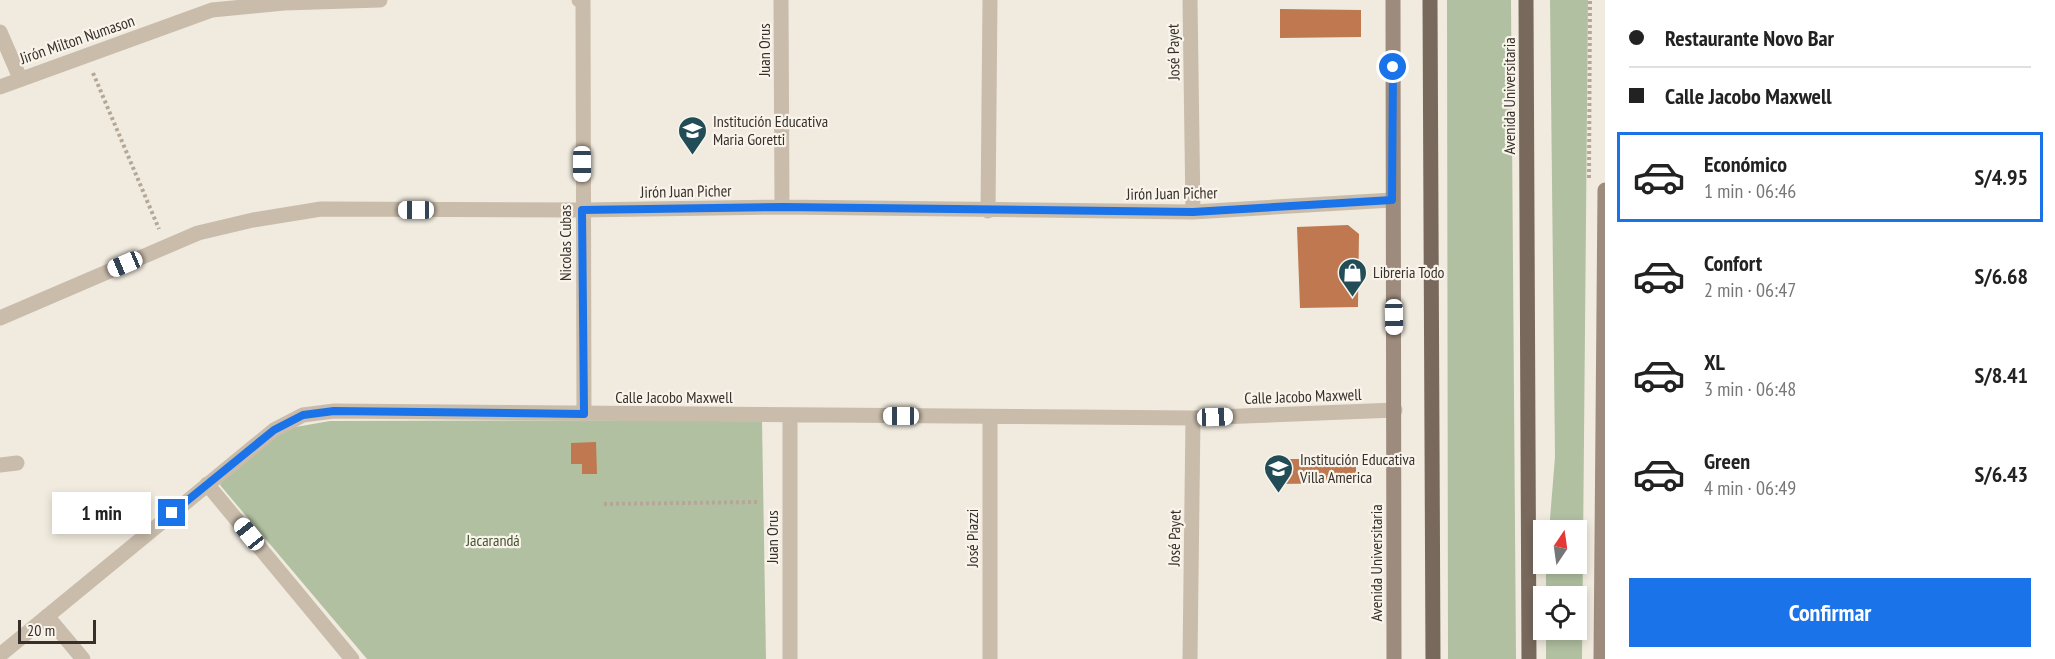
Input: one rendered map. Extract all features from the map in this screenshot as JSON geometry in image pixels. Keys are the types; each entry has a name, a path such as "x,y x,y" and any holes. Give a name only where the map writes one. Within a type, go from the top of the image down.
{"main road":[{"name":"Avenida Universitaria","path":"1393,0 1394,659"},
{"path":"1430,0 1433,659"},
{"name":"Avenida Universitaria","path":"1526,0 1529,659"},
{"path":"1601,659 1605,190"}],"street":[{"name":"Jirón Milton Numason","path":"0,87 85,56 210,5 380,0"},
{"name":"Nicolas Cubas","path":"581,0 584,414"},
{"name":"Juan Orus","path":"782,0 782,207"},
{"path":"988,211 990,0"},
{"name":"José Payet","path":"1190,0 1193,212"},
{"path":"0,32 20,78"},
{"name":"Jirón Juan Picher","path":"0,318 198,233 253,220 321,209 582,210 782,207 1193,212 1392,200"},
{"name":"Calle Jacobo Maxwell","path":"0,655 274,430 303,415 334,411 1193,418 1395,410"},
{"name":"Juan Orus","path":"790,416 790,659"},
{"name":"José Piazzi","path":"990,417 990,659"},
{"name":"José Payet","path":"1191,659 1193,418"},
{"path":"0,465 17,463"},
{"path":"207,484 352,659"},
{"path":"47,616 83,659"}],"path":[{"path":"85,56 167,246"},
{"path":"604,504 757,502"}],"green space":[{"path":"1447,0 1511,0 1516,659 1448,659"},
{"path":"1550,0 1588,0 1583,520 1550,520 1555,457"},
{"name":"Jacarandá","path":"762,420 766,659 367,659 220,485 225,474 284,429 330,421"},
{"path":"1546,574 1583,574 1583,586 1546,586"},
{"path":"1546,640 1582,640 1582,659 1546,659"}],"building":[{"path":"1280,9 1361,10 1361,37 1280,38"},
{"path":"1348,225 1359,234 1358,307 1300,308 1297,227"},
{"path":"596,442 597,474 582,474 582,464 571,464 571,443"},
{"path":"1278,459 1356,459 1356,483 1278,484"}],"place":[{"name":"Institución Educativa Maria Goretti","path":"692,156"},
{"name":"Libreria Todo","path":"1352,298"},
{"name":"Institución Educativa Villa America","path":"1279,494"}],"route":[{"path":"172,513 274,430 303,415 334,411 584,414 582,210 782,207 1193,212 1392,200 1393,67"}]}
